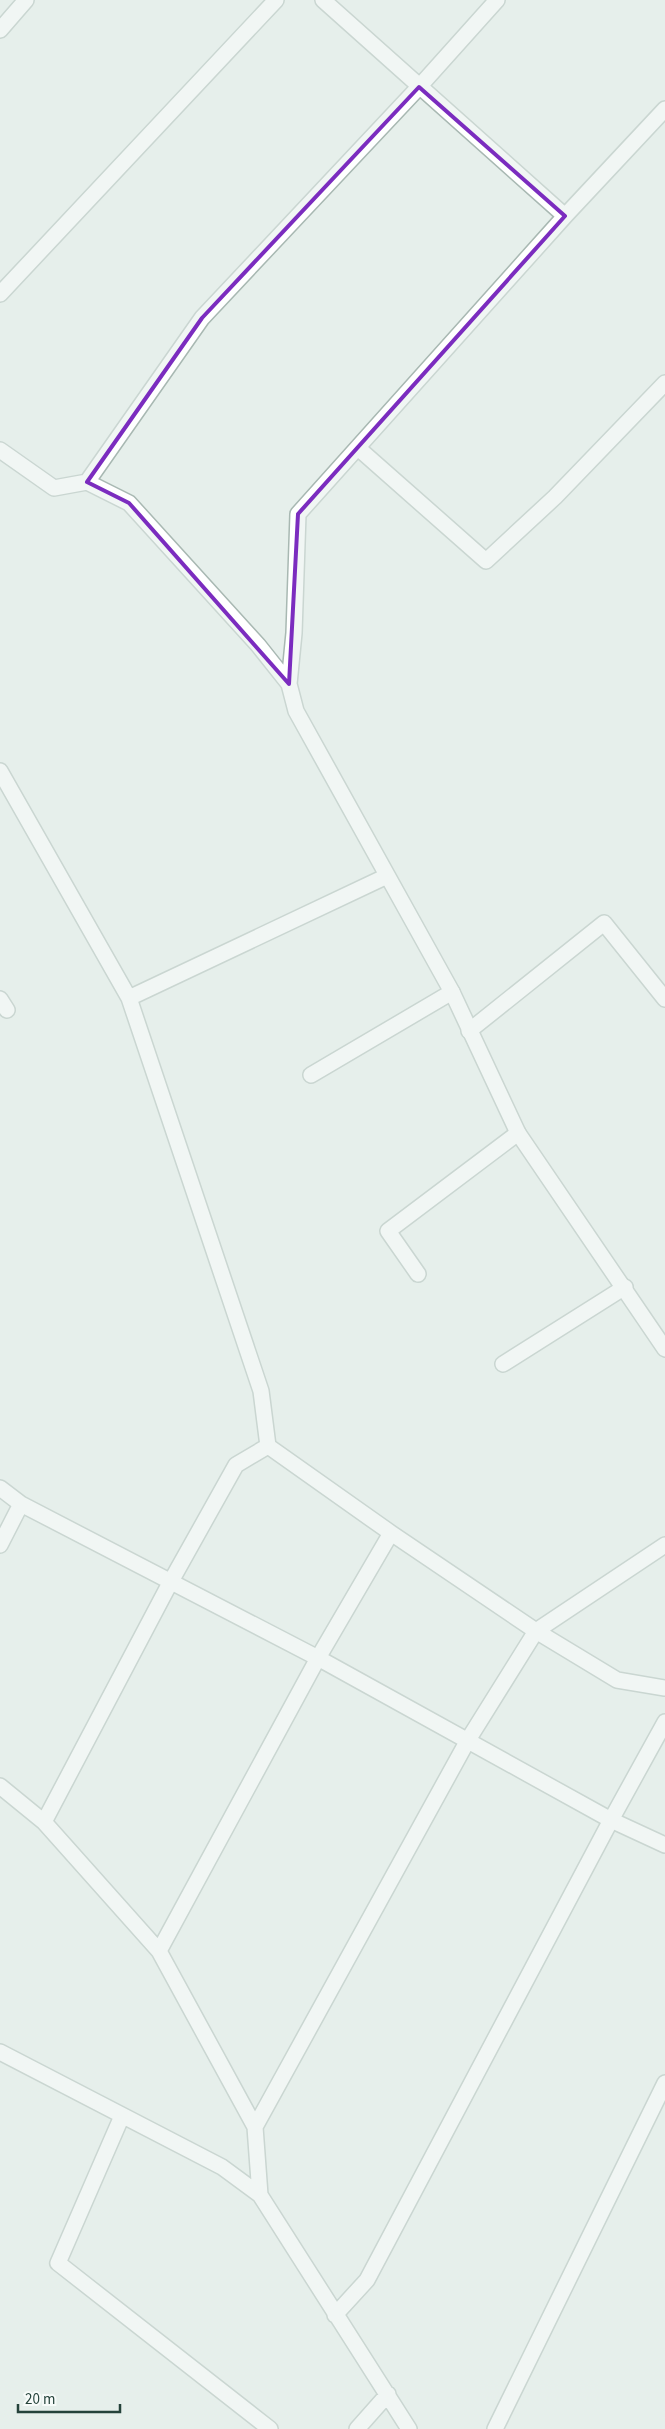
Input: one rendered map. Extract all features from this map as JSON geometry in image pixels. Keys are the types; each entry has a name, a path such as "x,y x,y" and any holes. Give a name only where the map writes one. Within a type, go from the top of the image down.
{"street":[{"path":"0,30 26,0"},
{"path":"0,294 276,0"},
{"path":"323,0 565,216"},
{"path":"87,482 202,318 419,87 497,0"},
{"path":"665,109 565,216 298,514 294,633 289,684 296,710 452,992 518,1133 625,1287 665,1349"},
{"path":"358,448 486,561 555,497 665,383"},
{"path":"0,450 54,488 87,482 128,503 258,646 289,684"},
{"path":"0,771 129,998 262,1391 268,1446 390,1533 536,1631 617,1680 665,1688"},
{"path":"129,998 387,876"},
{"path":"469,1031 604,922 665,999"},
{"path":"311,1075 452,992"},
{"path":"418,1274 388,1231 518,1133"},
{"path":"503,1364 625,1287"},
{"path":"44,1822 170,1582 236,1465 268,1446"},
{"path":"0,1488 21,1504 318,1658 610,1820 665,1845"},
{"path":"0,1545 21,1504"},
{"path":"159,1951 318,1658 390,1533"},
{"path":"255,2127 468,1740 536,1631 665,1545"},
{"path":"335,2315 367,2280 610,1820 665,1722"},
{"path":"0,1786 44,1822 159,1951 255,2127 260,2195"},
{"path":"0,2052 222,2167 260,2195 409,2429"},
{"path":"495,2429 665,2083"},
{"path":"122,2116 58,2264 270,2429"},
{"path":"357,2429 388,2394"}],"highlighted area":[{"path":"419,87 565,216 298,514 289,684 129,503 87,482 202,318"}]}
